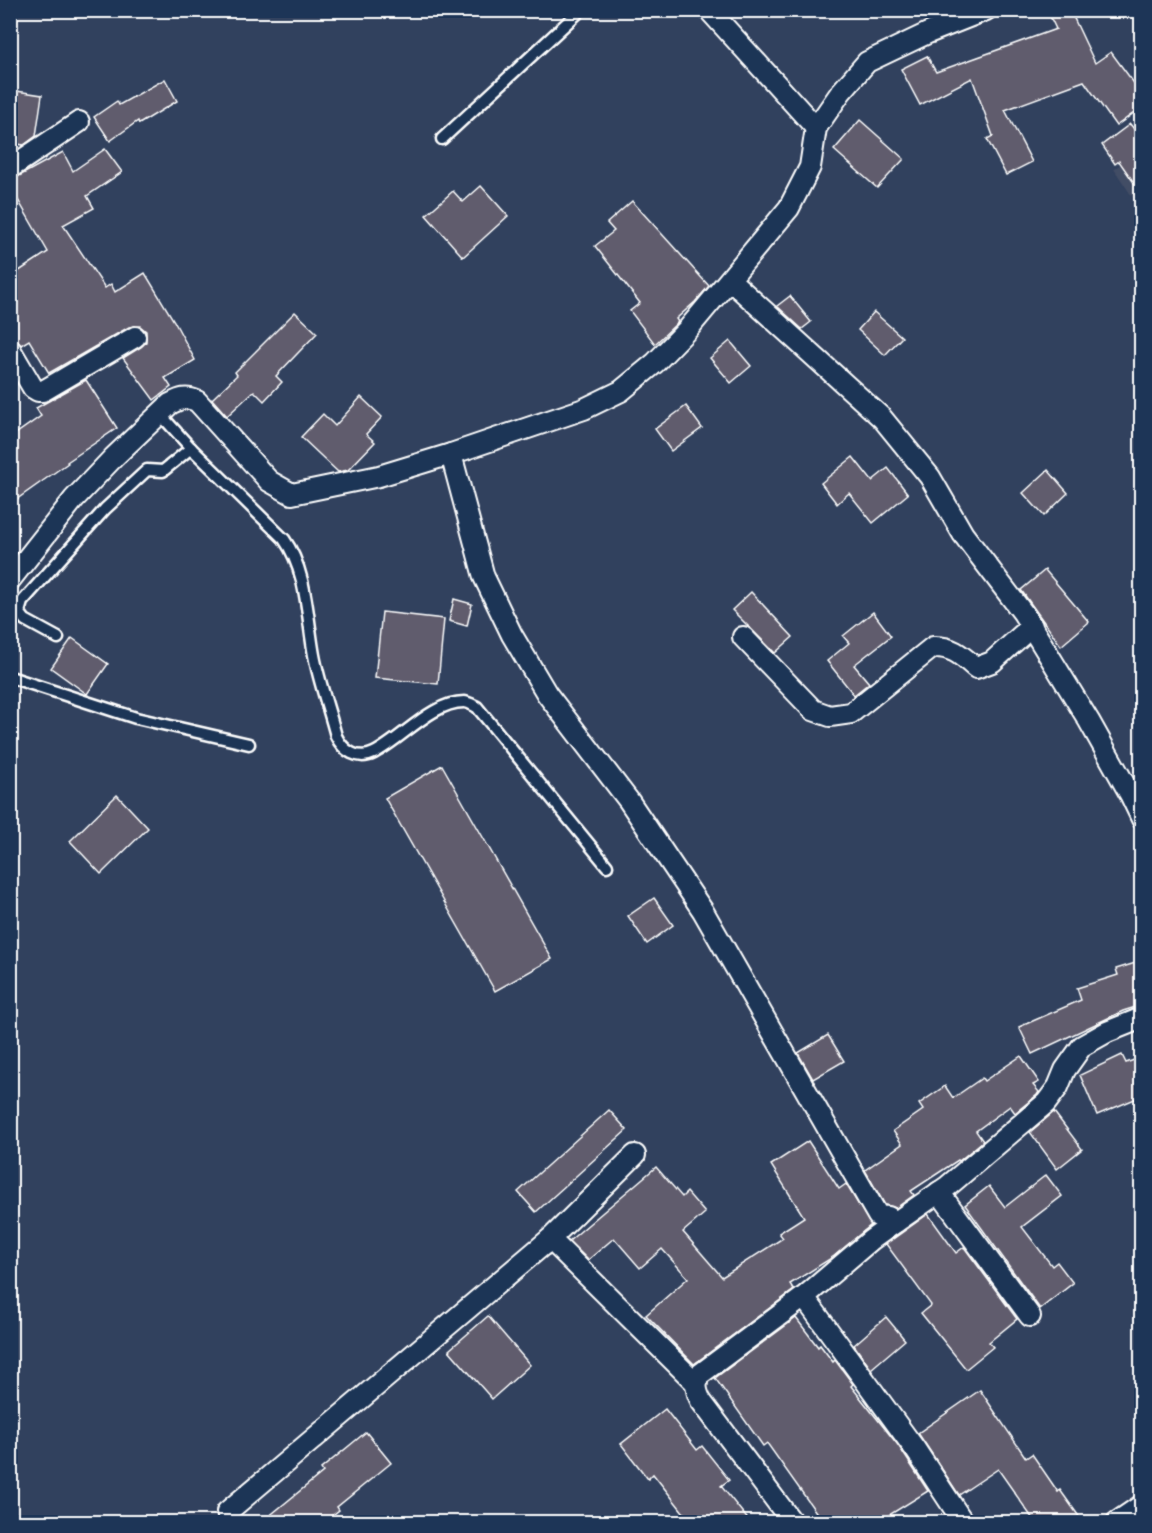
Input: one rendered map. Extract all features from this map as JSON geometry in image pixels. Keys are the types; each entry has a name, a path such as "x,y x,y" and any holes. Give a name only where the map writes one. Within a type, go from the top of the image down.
{"street":[{"path":"709,10 816,128"},
{"path":"10,579 74,499 114,457 170,404 185,397 196,401 269,481 292,494 379,476 451,454 584,409 621,391 655,363 730,280 751,251 789,208 810,167 816,128 841,92 867,62 928,33 986,10"},
{"path":"10,168 79,122"},
{"path":"730,280 882,418 930,477 963,534 1032,626 1136,790 1142,819"},
{"path":"10,349 33,388 43,391 135,337"},
{"path":"451,454 484,577 512,635 547,694 629,801 703,911 878,1216 888,1217 897,1222"},
{"path":"743,637 813,710 830,716 851,713 933,647 945,646 958,652 976,668 992,662 1032,626"},
{"path":"792,1522 701,1401 696,1391 699,1375 804,1297 871,1240 939,1192 1046,1103 1082,1046 1107,1032 1142,1018"},
{"path":"227,1512 550,1239 635,1155"},
{"path":"939,1192 1030,1316"},
{"path":"550,1239 696,1383"},
{"path":"804,1297 915,1449 963,1522"},
{"path":"1118,1522 1142,1505"}],"lane":[{"path":"442,140 581,10"},
{"path":"160,414 191,448 285,539 291,548 299,571 315,658 339,743 353,755 372,754 441,708 465,702 477,707 607,866"},
{"path":"58,638 25,620 19,612 22,602 105,509 147,470 163,471 191,448"},
{"path":"10,677 136,718 249,744"}],"shaded area":[{"path":"1141,150 1141,210 1114,169"}],"building":[{"path":"1047,10 1070,10 1095,63 1111,52 1142,94 1142,107 1116,126 1084,81 1005,110 1032,162 1006,175 987,139 993,136 972,78 920,105 901,69 927,56 936,72 1056,29"},
{"path":"165,79 177,101 139,124 138,121 110,141 94,117 117,101 119,105"},
{"path":"10,90 42,95 36,136 24,145 10,143"},
{"path":"860,120 904,159 877,188 834,150"},
{"path":"1130,124 1142,139 1142,194 1119,161 1115,164 1102,145"},
{"path":"105,149 122,172 87,196 94,208 63,225 105,288 111,284 115,292 145,273 195,360 165,378 171,387 154,400 123,358 146,342 146,331 140,326 129,327 49,373 29,340 21,345 10,332 10,277 48,252 10,186 10,181 63,152 73,171"},
{"path":"481,186 508,216 463,257 426,215 453,191 463,202"},
{"path":"632,201 709,286 676,319 678,322 655,344 630,311 640,303 595,246 614,231 607,223"},
{"path":"790,296 811,322 802,329 777,306"},
{"path":"295,312 317,333 276,376 282,382 264,401 254,391 227,416 212,399 237,375 235,372"},
{"path":"874,312 902,337 885,355 858,330"},
{"path":"730,341 751,366 731,383 710,358"},
{"path":"86,380 117,428 10,504 10,438 41,416 36,408"},
{"path":"361,397 382,417 366,434 375,442 348,470 338,472 301,437 323,414 335,426"},
{"path":"686,406 702,428 671,451 655,429"},
{"path":"853,457 872,481 888,468 908,494 873,523 849,493 837,504 821,483"},
{"path":"1048,470 1068,493 1044,516 1023,493"},
{"path":"1045,570 1089,622 1061,646 1021,590"},
{"path":"751,592 793,637 775,653 732,610"},
{"path":"454,599 472,604 467,626 449,621"},
{"path":"382,612 444,619 438,684 375,678"},
{"path":"873,612 891,636 854,665 869,683 854,695 827,661 849,643 843,636"},
{"path":"72,638 108,664 87,694 51,668"},
{"path":"442,765 552,959 495,991 385,798"},
{"path":"117,795 148,828 101,874 70,841"},
{"path":"654,898 673,925 647,944 628,916"},
{"path":"1142,961 1142,1005 1123,1011 1032,1054 1019,1027 1081,1000 1077,988 1118,975 1116,969"},
{"path":"828,1035 844,1061 813,1079 798,1053"},
{"path":"1122,1055 1126,1063 1142,1057 1142,1096 1097,1115 1080,1075"},
{"path":"1021,1056 1039,1082 1033,1085 1039,1092 1037,1095 1015,1113 1010,1106 976,1131 983,1141 959,1161 911,1191 914,1195 896,1208 885,1205 865,1170 902,1144 893,1131 923,1110 919,1104 945,1086 953,1098 982,1078 984,1081"},
{"path":"609,1110 627,1130 536,1212 518,1192"},
{"path":"1054,1112 1082,1149 1057,1169 1030,1132"},
{"path":"808,1141 839,1189 846,1184 871,1225 833,1257 790,1284 794,1290 694,1364 646,1315 688,1278 662,1249 640,1268 614,1238 588,1260 569,1241 656,1167 682,1197 687,1192 705,1213 683,1232 722,1277 783,1238 779,1233 804,1217 771,1165"},
{"path":"1046,1175 1062,1196 1022,1227 1052,1266 1057,1262 1073,1283 1040,1309 965,1205 989,1186 1005,1207"},
{"path":"928,1214 956,1253 964,1247 1017,1319 989,1342 993,1347 966,1369 921,1313 931,1305 886,1244"},
{"path":"488,1316 530,1365 492,1399 449,1350"},
{"path":"886,1317 905,1340 871,1369 854,1345"},
{"path":"796,1318 818,1347 820,1345 833,1362 835,1360 853,1384 851,1386 898,1445 928,1491 878,1522 823,1522 767,1443 763,1446 715,1378"},
{"path":"980,1390 1026,1458 1032,1454 1058,1492 1060,1490 1083,1522 1035,1522 998,1469 959,1495 918,1433"},
{"path":"665,1409 697,1450 702,1446 729,1480 721,1486 750,1522 691,1522 653,1474 648,1479 621,1444"},
{"path":"366,1432 391,1463 337,1507 339,1510 324,1522 262,1522 323,1472 321,1469"}]}
